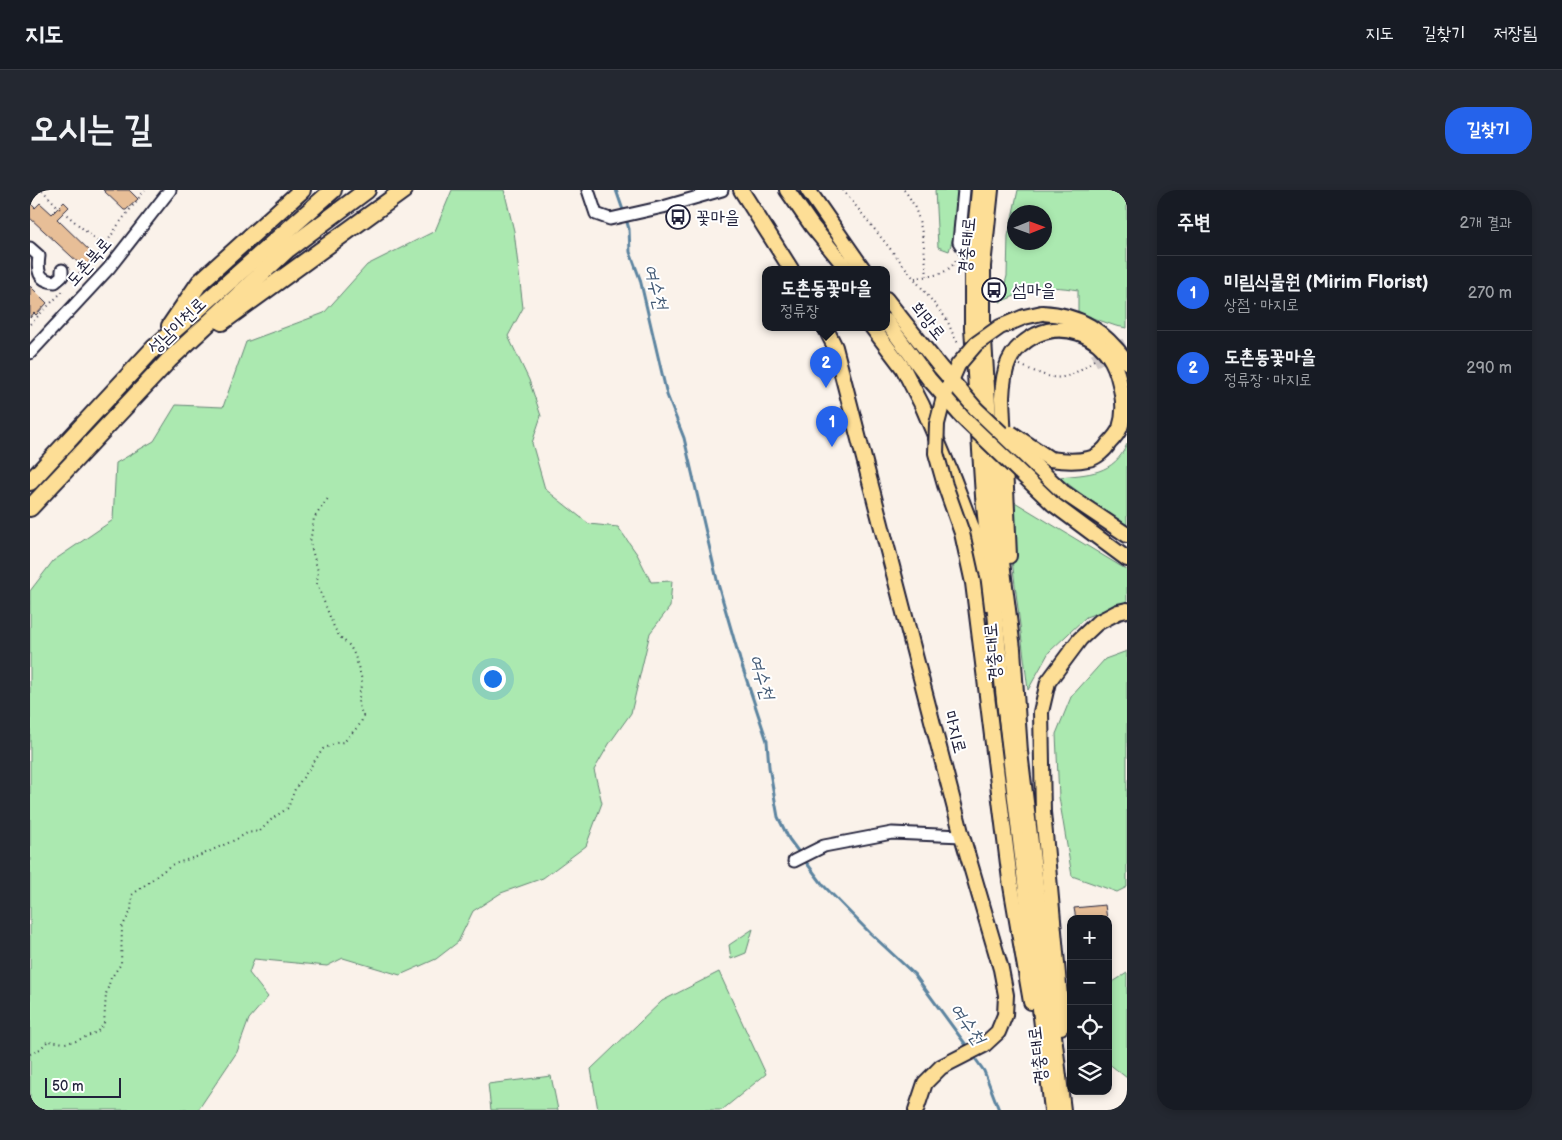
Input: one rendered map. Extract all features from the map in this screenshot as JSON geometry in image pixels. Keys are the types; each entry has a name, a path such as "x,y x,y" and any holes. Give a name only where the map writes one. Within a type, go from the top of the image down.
{"highway":[{"path":"154,348 200,282 302,190"},
{"name":"성남이천로","path":"30,482 154,348 333,190"},
{"name":"성남이천로","path":"30,508 169,360 288,249 367,190"},
{"path":"169,360 404,190"}],"main road":[{"path":"741,190 789,266"},
{"path":"787,190 844,266"},
{"path":"808,190 861,266"},
{"name":"경충대로","path":"979,190 972,262 972,328 983,496 1008,739 1052,1110"},
{"name":"경충대로","path":"991,190 983,266 986,388 994,499 1013,649 1020,752 1063,1110"},
{"path":"812,226 835,266"},
{"name":"희망로","path":"890,304 976,409"},
{"path":"1052,1110 1010,880 974,583 962,534 936,453 937,424 944,397 958,365 976,344 1000,327 1024,316 1042,313 1077,319 1096,328 1127,362"},
{"name":"희망로","path":"890,327 929,379 964,418 1053,504 1127,560"},
{"path":"976,409 1050,459 1070,462 1091,459 1106,448 1120,429 1124,408 1120,386 1112,361 1100,346 1083,334 1064,329 1046,331 1025,341 1012,355 1003,376 1002,398 1013,649"},
{"name":"마지로","path":"827,331 835,347 962,836 1001,969 1006,995 1005,1015 998,1032 984,1045 941,1067 925,1084 916,1110"},
{"path":"875,331 903,368 922,405 974,534 1008,739"},
{"path":"976,409 1063,492 1127,536"},
{"path":"1060,1075 1061,1007 1043,812 1041,712 1048,682 1080,639 1097,623 1118,612 1127,610"}],"street":[{"name":"도촌북로","path":"30,353 109,268 170,190"},
{"path":"588,190 596,214 610,219 663,207 722,190"},
{"path":"964,190 959,242 972,262"},
{"path":"30,248 39,256 37,267 41,276 47,281 55,282 62,276 62,270"},
{"path":"796,860 824,846 892,833 962,836"}],"path":[{"path":"42,190 60,209 104,247"},
{"path":"30,324 104,247 145,190"},
{"path":"843,190 945,317 955,340 960,345"},
{"path":"904,190 911,198 917,216 923,241 927,276"},
{"path":"915,278 938,274 952,267 956,260 959,242"},
{"path":"1018,364 1047,376 1061,378 1076,372 1094,360"},
{"path":"30,1054 40,1050 48,1041 65,1043 76,1041 98,1032 104,1024 106,994 111,978 120,964 122,927 131,911 132,895 172,865 199,856 247,833 260,831 273,818 288,808 295,789 323,750 336,743 344,742 361,723 363,716 358,703 362,680 355,656 350,646 334,627 317,584 318,570 310,542 314,518 329,497"}],"green space":[{"path":"452,190 504,190 514,231 523,308 508,336 529,380 541,416 532,443 545,489 589,524 618,527 637,554 651,582 672,581 670,607 650,633 631,713 609,744 594,770 602,803 586,846 543,878 501,893 473,911 458,942 436,959 400,975 343,958 327,966 254,959 249,973 268,997 249,1019 237,1052 198,1110 30,1110 30,591 53,561 113,520 116,463 154,441 176,405 223,407 246,342 324,313 367,265 435,231"},
{"path":"935,190 959,190 955,231 949,251 938,247"},
{"path":"1018,190 1127,190 1127,328 1078,313 1078,290 1066,288 1038,289 1000,302 1007,276 1008,250 1052,250 1052,205 1015,205"},
{"path":"1127,444 1127,529 1059,477 1099,471 1115,462"},
{"path":"1013,501 1127,570 1127,602 1086,617 1049,652 1028,690 1012,560"},
{"path":"1127,651 1127,887 1117,892 1072,876 1059,797 1056,734 1071,697 1105,659"},
{"path":"753,929 746,953 731,959 729,945"},
{"path":"719,972 766,1074 722,1110 598,1110 591,1069 662,1001"},
{"path":"1127,973 1127,1078 1112,1066 1112,982"},
{"path":"551,1076 558,1110 491,1110 488,1084"}],"building":[{"path":"103,190 129,190 138,199 124,210"},
{"path":"64,202 69,207 57,219 95,256 84,268 30,218 30,203 35,208 40,203 52,214"},
{"path":"30,286 47,303 36,315 34,313 30,318"},
{"path":"1105,905 1106,915 1075,915 1074,908"}],"waterway":[{"name":"여수천","path":"616,190 624,213"},
{"name":"여수천","path":"626,219 629,229 630,252 640,279 667,395 684,438 718,584 740,660 767,741 769,767 778,817 789,839 823,885 914,974 969,1049"},
{"name":"여수천","path":"972,1054 984,1071 999,1110"}],"tunnel":[{"path":"1094,360 1127,344"}],"place":[{"name":"꽃마을","path":"678,217"},
{"name":"섬마을","path":"994,290"},
{"name":"도촌동꽃마을","path":"826,388"},
{"name":"미림식물원 (Mirim Florist)","path":"832,447"}]}
